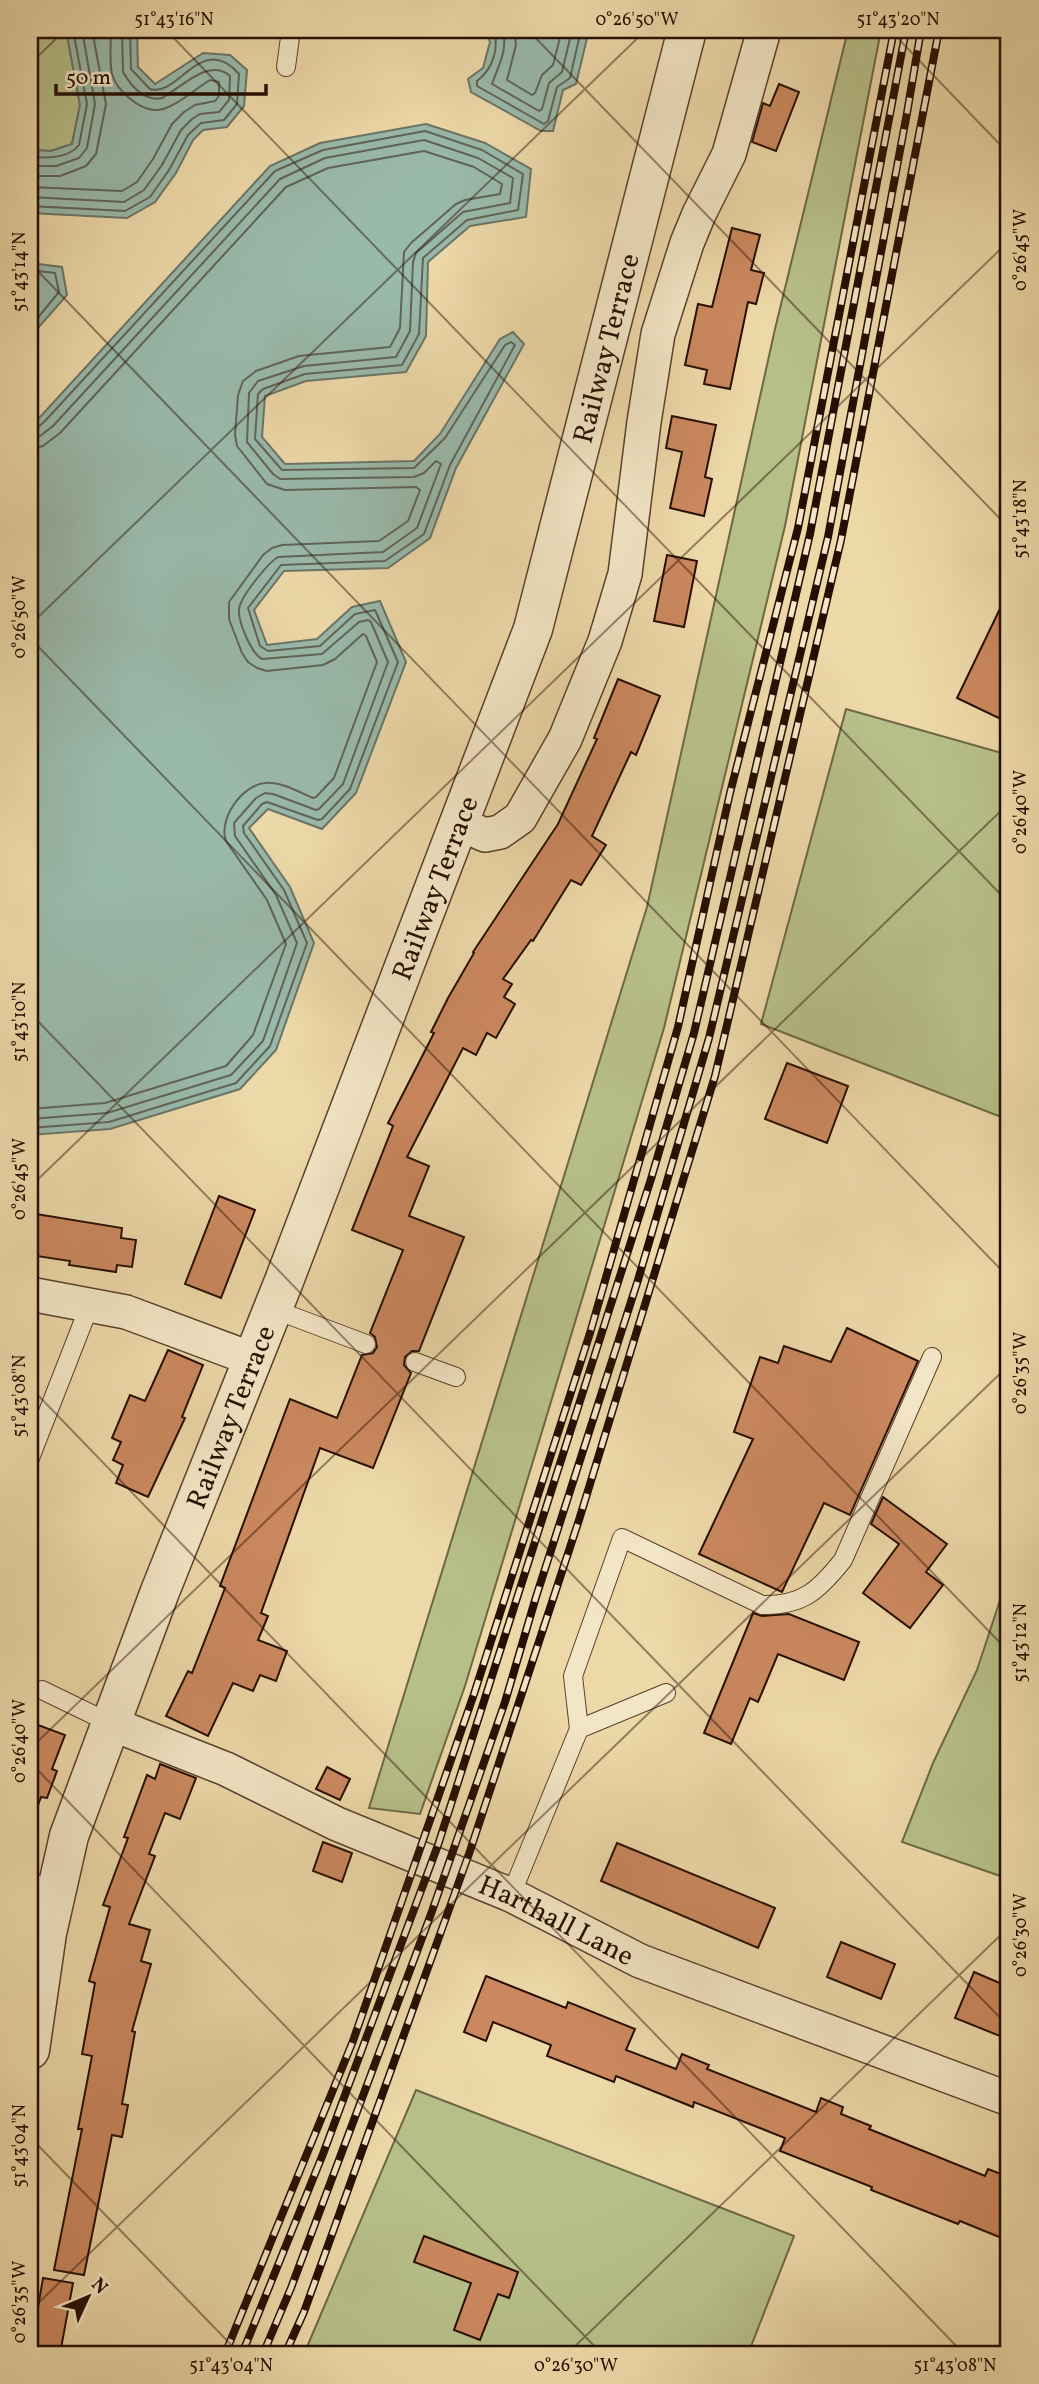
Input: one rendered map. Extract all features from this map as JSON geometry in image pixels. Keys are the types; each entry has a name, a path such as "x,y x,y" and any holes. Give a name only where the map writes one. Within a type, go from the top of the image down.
{"street":[{"name":"Railway Terrace","path":"30,2050 47,1933 43,1886 69,1836 159,1594 273,1309 533,629 687,30"},
{"path":"460,824 485,835 500,832 520,818 565,739 605,641 625,574 658,334 687,243 729,154 764,30"},
{"path":"30,1294 126,1312 252,1359"},
{"name":"Harthall Lane","path":"112,1724 226,1769 337,1824 511,1895 640,1962 1009,2099"}],"lane":[{"path":"286,67 291,30"},
{"path":"30,1458 89,1307"},
{"path":"273,1309 366,1344"},
{"path":"511,1895 579,1729 573,1676 622,1538 762,1605 781,1606 805,1597 822,1586 843,1560 932,1357"},
{"path":"415,1362 456,1377"},
{"path":"41,1690 112,1724"},
{"path":"579,1729 666,1692"}],"green space":[{"path":"30,30 66,30 80,105 72,144 51,151 30,150"},
{"path":"848,30 881,30 785,526 664,1028 465,1686 420,1814 369,1808 647,907 775,329"},
{"path":"846,709 1009,755 1009,1120 761,1024"},
{"path":"1009,1573 1009,1879 902,1842 933,1763 977,1670"},
{"path":"416,2090 794,2236 748,2354 304,2354"}],"water":[{"path":"66,30 137,30 138,67 155,84 203,53 230,55 247,70 244,106 227,127 203,130 193,140 176,173 155,202 127,218 30,213 30,150 51,151 72,144 80,105"},
{"path":"486,30 589,30 576,84 563,90 553,131 541,131 471,92 468,79 483,68 490,42"},
{"path":"426,124 485,143 531,169 526,217 470,226 428,262 426,336 406,372 306,381 265,396 262,437 285,464 414,461 440,434 500,339 513,332 524,344 456,468 430,538 388,568 284,571 254,610 267,645 317,639 352,607 380,601 406,662 356,793 322,829 268,809 249,828 290,887 314,943 276,1050 240,1089 110,1129 30,1135 30,425 270,166 320,143"},
{"path":"30,263 62,267 67,295 30,337"}],"building":[{"path":"779,84 799,92 776,151 752,142 763,103 770,106"},
{"path":"732,228 760,235 751,270 764,273 756,304 748,302 730,389 704,384 707,370 685,365 698,304 712,307"},
{"path":"672,416 716,425 705,477 712,479 704,516 670,508 682,452 666,448"},
{"path":"667,555 697,561 684,627 654,621"},
{"path":"1009,590 1009,723 957,698"},
{"path":"618,679 660,696 636,755 631,752 592,836 606,845 581,885 571,880 533,941 531,940 503,979 512,984 504,997 515,1004 496,1038 487,1033 476,1055 463,1048 407,1157 429,1166 409,1216 464,1237 419,1351 412,1351 405,1357 404,1365 411,1373 373,1468 320,1448 261,1613 268,1616 258,1640 287,1651 276,1681 260,1675 253,1691 233,1683 208,1736 166,1716 188,1671 192,1673 212,1622 225,1588 220,1586 290,1399 337,1418 362,1355 373,1353 377,1347 375,1337 370,1333 403,1250 352,1230 393,1126 388,1123 473,952 558,824 597,739 594,738"},
{"path":"787,1063 848,1086 827,1143 765,1119"},
{"path":"219,1196 255,1210 221,1298 185,1284"},
{"path":"30,1213 122,1228 121,1238 136,1240 132,1267 117,1265 116,1272 69,1265 70,1261 30,1255"},
{"path":"847,1328 918,1361 850,1515 824,1503 782,1592 699,1554 753,1439 734,1432 760,1357 778,1363 784,1346 831,1362"},
{"path":"168,1350 203,1365 182,1417 185,1418 148,1497 116,1483 123,1465 113,1460 121,1442 112,1438 130,1395 145,1401"},
{"path":"883,1497 947,1544 926,1572 943,1585 910,1628 863,1593 899,1544 871,1524"},
{"path":"753,1613 762,1616 789,1614 859,1642 844,1680 778,1654 758,1702 750,1698 731,1744 704,1733"},
{"path":"30,1722 65,1735 52,1769 57,1771 47,1798 41,1797 32,1822 30,1822"},
{"path":"160,1764 196,1778 180,1819 165,1813 149,1854 155,1856 129,1924 150,1930 141,1961 151,1964 132,2031 135,2032 122,2104 128,2105 122,2137 112,2135 84,2275 54,2270 82,2129 78,2129 92,2056 82,2054 95,1983 89,1981 110,1907 103,1905 128,1838 124,1837 147,1775 155,1779"},
{"path":"327,1767 350,1779 340,1800 316,1789"},
{"path":"323,1842 352,1853 342,1882 313,1871"},
{"path":"617,1843 775,1908 758,1948 601,1881"},
{"path":"841,1942 895,1964 881,1999 827,1977"},
{"path":"974,1972 1009,1987 1009,2014 1000,2036 955,2018"},
{"path":"486,1976 566,2008 568,2002 635,2029 626,2050 676,2069 682,2054 709,2065 707,2069 816,2112 821,2098 843,2107 841,2114 871,2126 869,2129 985,2176 988,2169 1009,2177 1009,2241 871,2190 872,2187 780,2151 785,2138 694,2102 693,2107 616,2076 614,2082 547,2056 551,2045 493,2022 486,2041 464,2032"},
{"path":"424,2236 518,2272 509,2298 498,2294 480,2340 454,2330 471,2283 414,2262"},
{"path":"43,2278 73,2283 60,2354 30,2354"}],"railway":[{"path":"225,2354 353,2041 474,1694 590,1333 678,1027 730,793 798,528 894,30"},
{"path":"242,2354 323,2154 438,1845 651,1179 694,1033 810,534 906,30"},
{"path":"263,2354 291,2288 431,1914 505,1702 638,1280 709,1038 828,537 921,30"},
{"path":"285,2354 304,2312 470,1851 579,1520 715,1076 841,540 939,30"}]}
